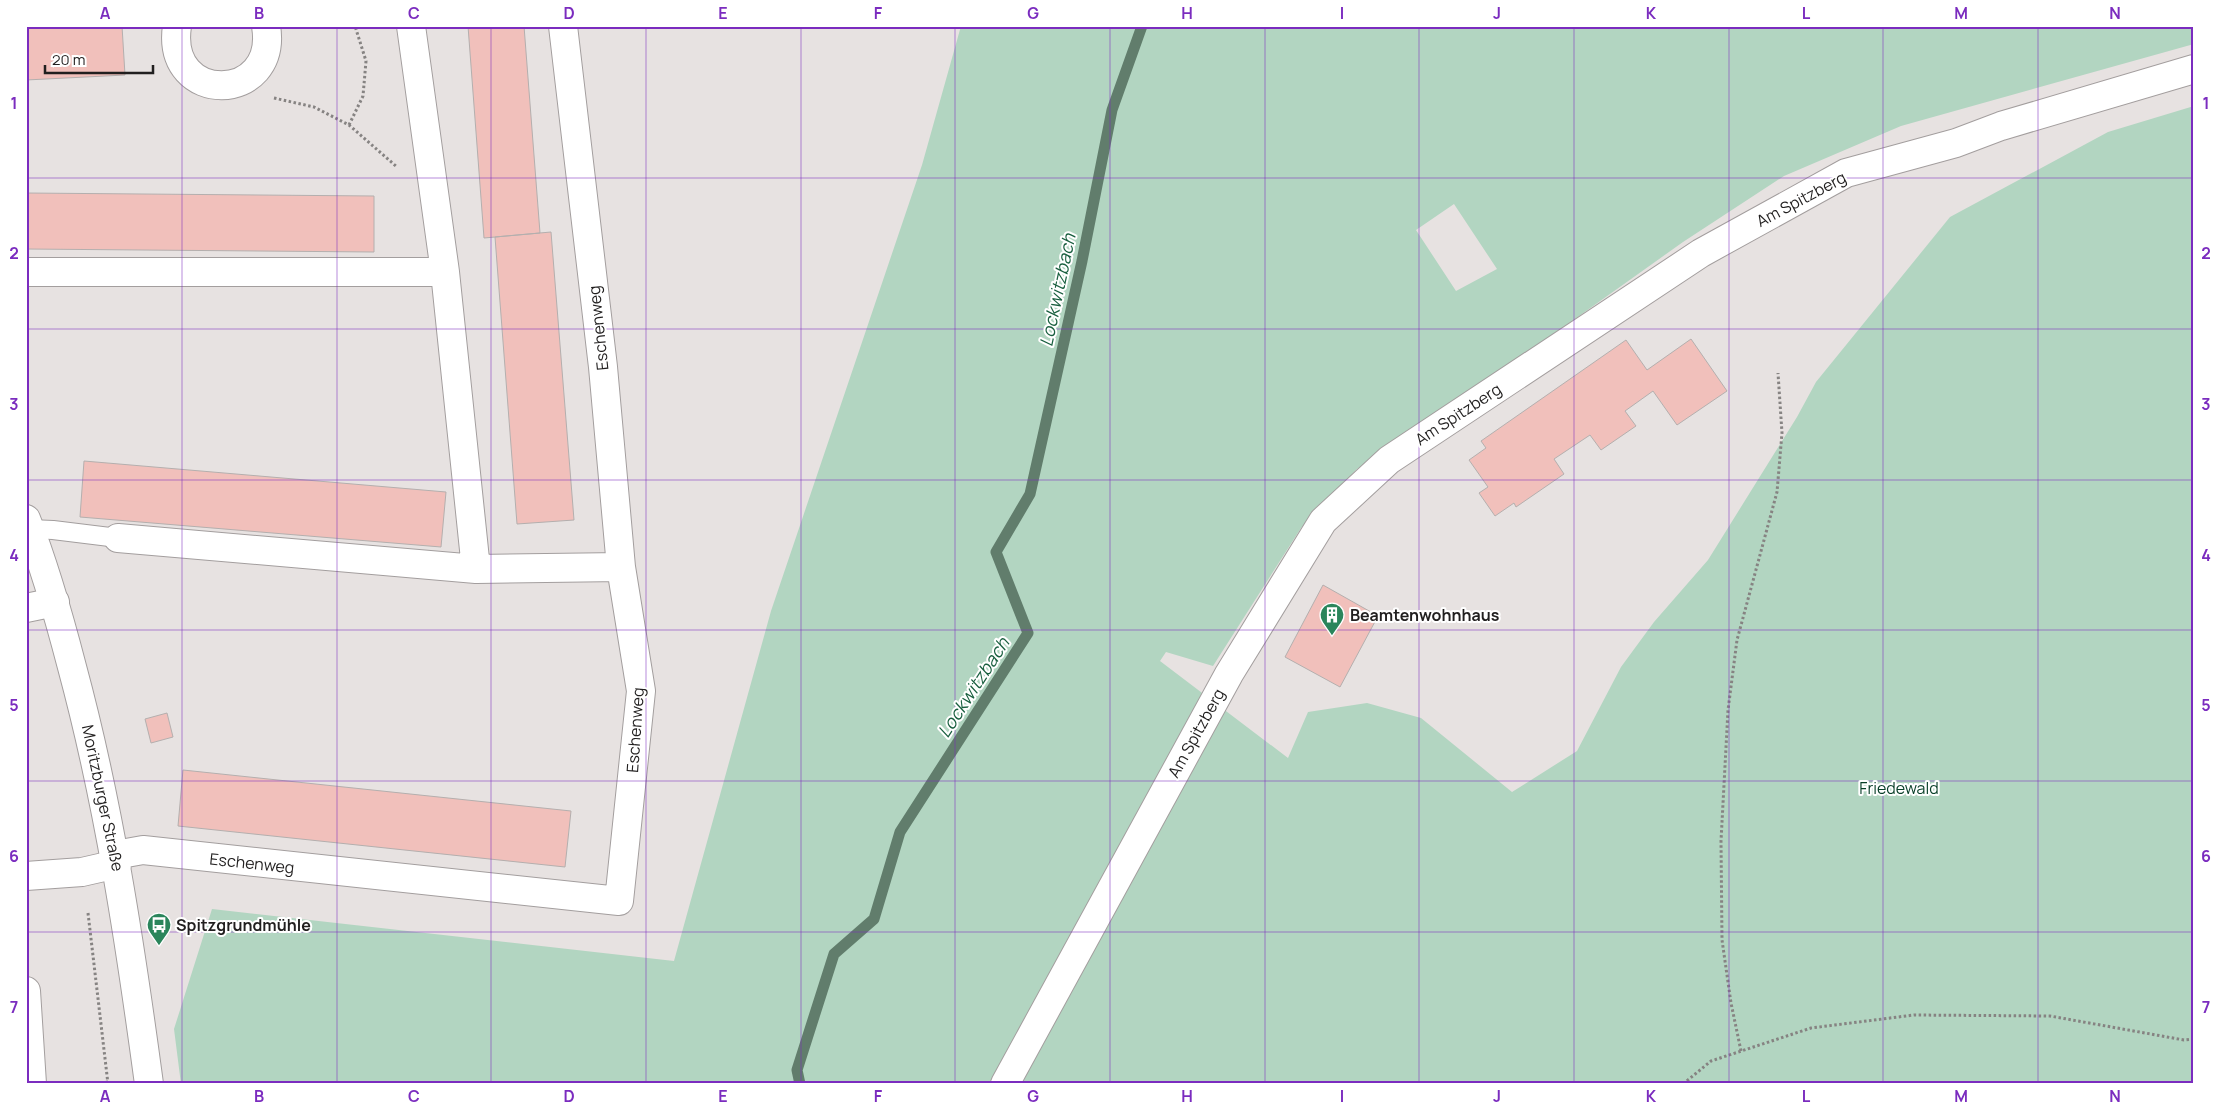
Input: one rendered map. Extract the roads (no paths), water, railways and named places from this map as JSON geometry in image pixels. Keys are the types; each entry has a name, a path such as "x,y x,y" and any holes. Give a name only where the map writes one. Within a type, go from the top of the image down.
{"street":[{"path":"177,26 175,41 178,56 186,69 198,80 213,86 229,86 244,80 257,70 265,56 268,41 266,26"},
{"path":"411,26 445,272 476,569"},
{"name":"Eschenweg","path":"116,859 143,850 619,901 641,692 621,567 603,367 564,26"},
{"name":"Am Spitzberg","path":"1005,1084 1228,674 1323,521 1388,460 1701,253 1846,173 1956,143 2001,126 2194,69"},
{"path":"26,272 445,272"},
{"name":"Moritzburger Straße","path":"28,524 55,602 90,730 132,951 149,1084"},
{"path":"118,538 476,569 621,567"},
{"path":"26,608 55,602"},
{"path":"26,876 82,872 116,859"},
{"path":"26,991 32,1084"}],"lane":[{"path":"28,524 53,530 118,538"}],"waterway":[{"name":"Lockwitzbach","path":"800,1084 797,1070 834,954 874,919 900,832 1028,633 996,552 1030,494 1082,261 1112,110 1142,26"}],"place":[{"name":"Beamtenwohnhaus","path":"1332,636"},
{"name":"Spitzgrundmühle","path":"159,946"}],"park label":[{"name":"Friedewald","path":"1899,788"}]}
